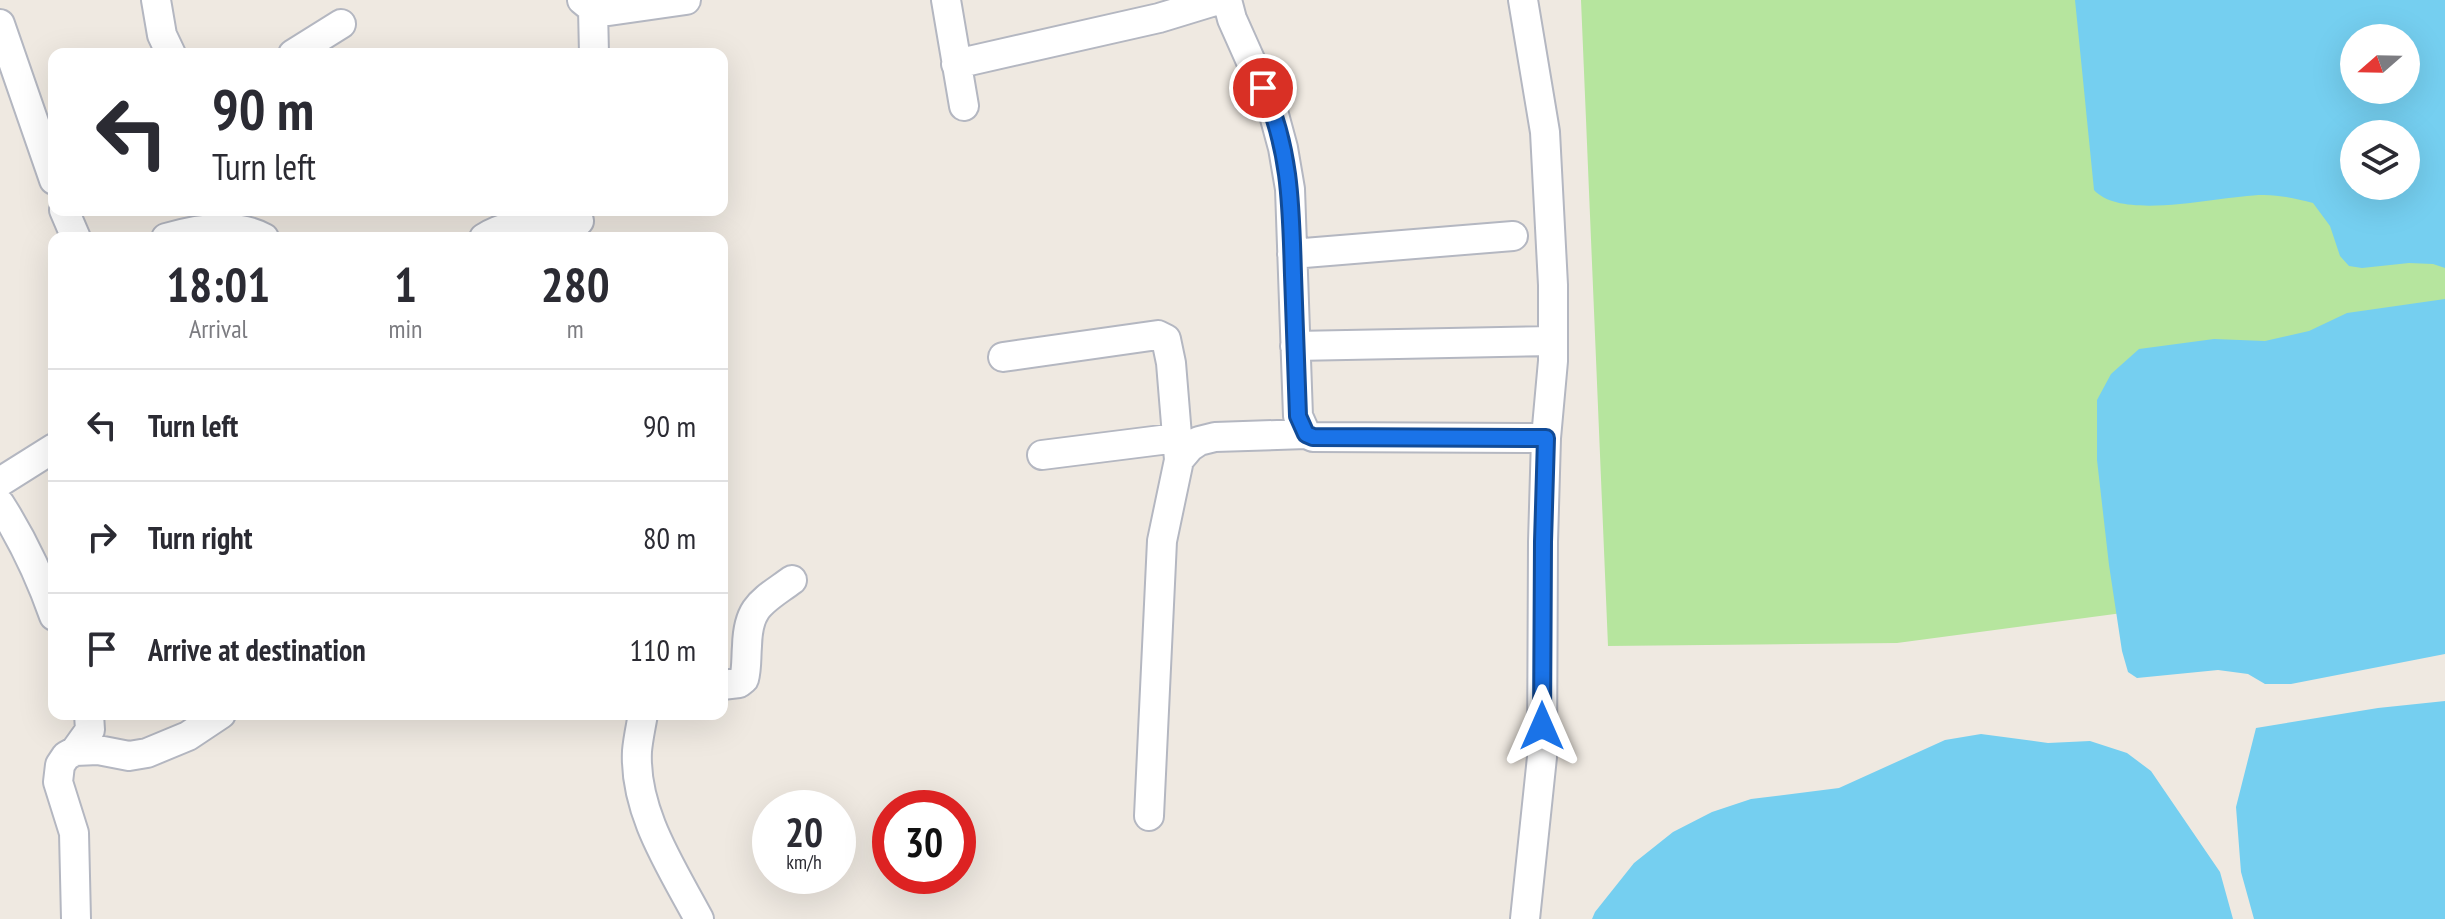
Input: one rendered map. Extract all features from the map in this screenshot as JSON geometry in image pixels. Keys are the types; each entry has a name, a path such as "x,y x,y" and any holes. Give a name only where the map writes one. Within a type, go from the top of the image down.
{"street":[{"path":"156,0 162,35 168,48"},
{"path":"593,48 588,4 609,11 686,0"},
{"path":"946,0 964,106"},
{"path":"956,64 1229,0 1232,19 1273,111 1283,148 1290,189 1298,416 1306,434"},
{"path":"1523,0 1545,132 1553,285 1543,542 1542,757 1525,919"},
{"path":"0,24 48,163"},
{"path":"303,48 341,24"},
{"path":"494,232 517,225 580,223"},
{"path":"194,232 208,229 251,232"},
{"path":"1292,254 1513,236"},
{"path":"1003,357 1158,335 1166,339 1169,346 1178,449 1162,541 1149,816"},
{"path":"1295,346 1553,341"},
{"path":"1042,455 1178,449 1215,437 1306,434 1313,437 1546,438"},
{"path":"0,482 48,452"},
{"path":"0,504 19,533 48,599"},
{"path":"728,684 744,679 750,618 760,603 792,580"},
{"path":"76,919 74,833 58,782 60,765 90,730 89,720"},
{"path":"75,751 98,750 129,756 147,753 188,736 212,720"},
{"path":"642,720 637,765 648,821 699,919"}],"green space":[{"path":"1581,0 2445,0 2445,570 1897,643 1608,646"}],"water":[{"path":"2075,0 2445,0 2445,268 2409,263 2362,268 2349,266 2340,256 2330,226 2313,203 2295,199 2264,195 2149,206 2108,199 2094,190"},
{"path":"2445,299 2445,654 2291,684 2265,684 2248,674 2218,670 2137,678 2128,672 2109,565 2097,460 2097,400 2111,374 2139,349 2214,339 2265,341 2309,331 2347,313"},
{"path":"2445,701 2445,919 2254,919 2241,872 2236,807 2256,728 2378,708"},
{"path":"1981,734 2048,743 2090,741 2127,753 2151,771 2220,872 2233,919 1592,919 1634,863 1673,832 1712,812 1751,799 1839,788 1945,740"}],"route":[{"path":"1263,88 1283,148 1290,189 1298,416 1306,434 1313,437 1546,438 1542,726"}]}
